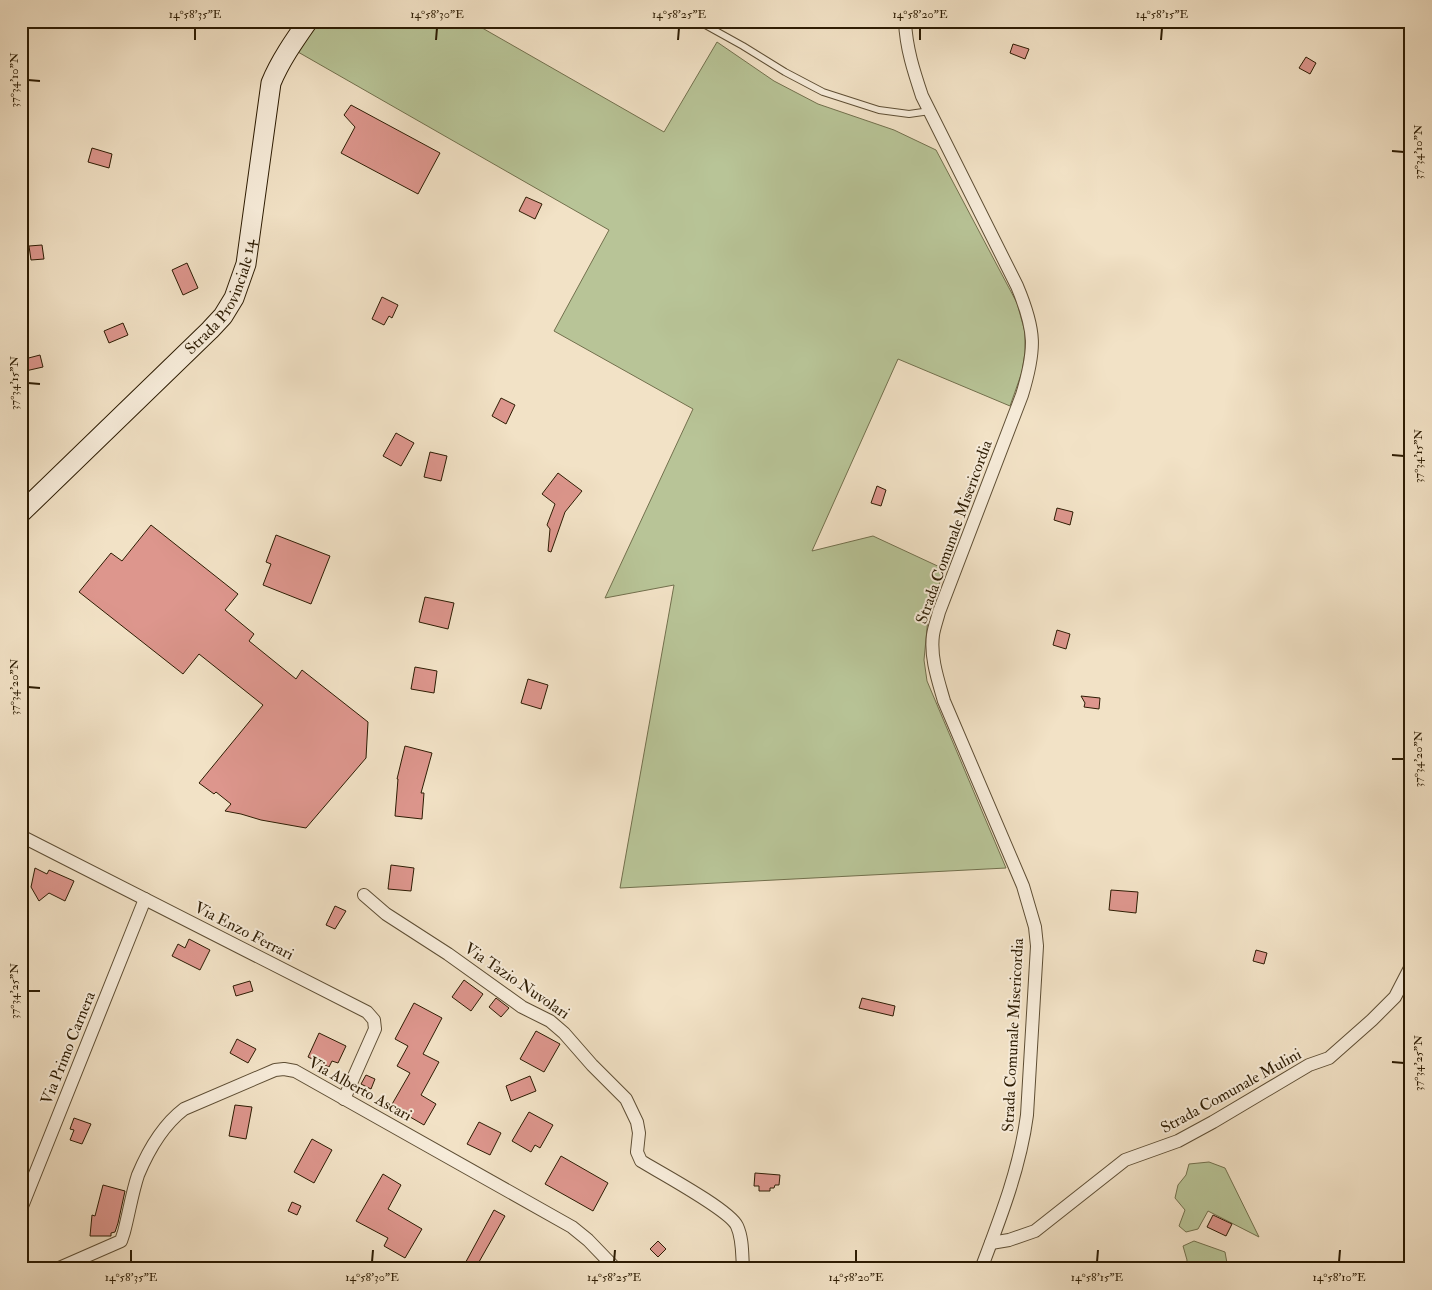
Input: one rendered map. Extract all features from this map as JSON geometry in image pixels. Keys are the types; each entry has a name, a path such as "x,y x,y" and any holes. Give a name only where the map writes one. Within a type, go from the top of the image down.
{"main road":[{"name":"Strada Provinciale 14","path":"21,513 210,330 223,316 234,298 246,264 271,83 286,52 308,21"}],"street":[{"name":"Strada Comunale Misericordia","path":"905,21 913,71 922,96 1017,286 1026,308 1033,346 1030,368 1022,395 939,612 933,636 936,675 944,701 1023,886 1035,927 1036,956 1024,1138 1019,1160 981,1269"},
{"name":"Via Enzo Ferrari","path":"21,836 367,1012 374,1020 375,1029 344,1099"},
{"name":"Via Tazio Nuvolari","path":"364,895 386,914 448,954 522,1007 550,1022 564,1033 592,1065 626,1099 637,1122 639,1133 637,1152 640,1161 676,1181 727,1215 736,1224 741,1237 743,1269"},
{"name":"Via Primo Carnera","path":"21,1210 145,899"},
{"name":"Strada Comunale Mulini","path":"991,1243 1008,1240 1035,1230 1125,1160 1178,1141 1309,1065 1329,1058 1395,997 1411,966"},
{"name":"Via Alberto Ascari","path":"57,1269 121,1240 138,1176 154,1144 173,1117 184,1109 275,1070 284,1068 295,1071 572,1227 588,1240 616,1269"}],"lane":[{"path":"698,21 823,92 879,110 909,114 930,111"}],"green space":[{"path":"319,21 470,21 664,132 717,42 774,81 818,104 894,130 936,150 1017,303 1025,332 1022,372 1010,406 898,359 812,551 873,536 944,569 928,618 924,660 927,681 1006,868 620,888 674,585 605,598 693,409 554,331 609,230 298,52"},
{"path":"1209,1162 1225,1168 1259,1237 1208,1211 1198,1229 1186,1232 1179,1226 1185,1210 1175,1198 1178,1185 1186,1175 1189,1164"},
{"path":"1194,1241 1225,1252 1226,1269 1186,1269 1187,1260 1183,1246"}],"building":[{"path":"1013,44 1029,49 1025,59 1010,53"},
{"path":"1306,57 1316,63 1310,74 1299,68"},
{"path":"351,105 440,153 418,194 341,153 355,127 344,115"},
{"path":"92,148 112,154 109,168 88,162"},
{"path":"526,197 542,204 535,219 519,211"},
{"path":"42,245 44,259 31,260 29,246"},
{"path":"187,263 198,288 183,295 172,270"},
{"path":"382,297 398,305 392,318 389,316 384,325 372,319"},
{"path":"123,323 128,335 109,343 104,331"},
{"path":"40,355 43,367 21,372 21,360"},
{"path":"501,398 515,405 506,424 492,416"},
{"path":"396,433 414,443 401,466 383,456"},
{"path":"430,452 447,456 441,481 424,477"},
{"path":"558,473 582,491 565,512 551,552 548,551 550,529 547,525 555,504 542,494"},
{"path":"877,486 886,490 881,506 871,503"},
{"path":"1057,508 1073,512 1070,525 1054,520"},
{"path":"151,525 238,594 225,610 254,634 249,641 296,679 302,670 368,722 366,758 306,828 225,811 231,804 216,792 214,794 199,783 263,705 199,654 183,674 79,592 111,553 122,561"},
{"path":"276,535 330,556 311,604 263,585 271,564 266,562"},
{"path":"425,597 454,603 448,629 419,622"},
{"path":"1057,630 1070,634 1066,649 1053,645"},
{"path":"415,667 437,671 434,693 411,689"},
{"path":"528,679 548,685 541,709 521,703"},
{"path":"1081,696 1100,698 1099,709 1084,707 1085,703"},
{"path":"405,746 432,753 421,793 424,793 422,819 395,816 397,779"},
{"path":"391,865 414,868 411,891 388,889"},
{"path":"35,868 47,874 49,870 74,881 65,901 49,893 39,901 31,887"},
{"path":"1111,890 1138,892 1136,913 1109,910"},
{"path":"335,906 346,911 335,929 326,925"},
{"path":"189,939 210,950 200,970 172,956 178,944 185,948"},
{"path":"1256,950 1267,953 1264,964 1253,961"},
{"path":"464,980 483,994 471,1011 452,997"},
{"path":"250,981 253,991 236,996 233,986"},
{"path":"496,998 509,1008 501,1017 489,1007"},
{"path":"862,998 895,1006 893,1016 859,1008"},
{"path":"414,1003 442,1018 423,1054 439,1062 421,1095 436,1104 424,1125 391,1106 410,1073 397,1066 408,1046 395,1039"},
{"path":"536,1031 560,1044 544,1072 520,1059"},
{"path":"319,1033 346,1046 338,1063 332,1061 329,1067 308,1057"},
{"path":"237,1039 256,1049 248,1063 230,1053"},
{"path":"366,1075 375,1079 371,1089 361,1084"},
{"path":"530,1076 536,1091 511,1101 506,1086"},
{"path":"235,1105 252,1107 246,1139 229,1136"},
{"path":"529,1112 553,1125 540,1148 535,1145 531,1152 512,1141"},
{"path":"74,1118 91,1124 82,1144 70,1140 74,1130 70,1129"},
{"path":"479,1122 501,1133 490,1155 467,1144"},
{"path":"312,1139 332,1150 314,1183 294,1172"},
{"path":"561,1156 608,1183 593,1211 545,1184"},
{"path":"755,1173 780,1175 779,1185 770,1188 770,1191 759,1191 759,1186 754,1186"},
{"path":"383,1174 401,1185 388,1209 422,1229 405,1258 384,1246 388,1238 356,1221"},
{"path":"103,1185 125,1191 118,1223 115,1232 111,1233 111,1236 90,1236 92,1215 95,1216"},
{"path":"292,1202 301,1206 297,1215 288,1211"},
{"path":"494,1210 505,1216 475,1269 462,1269"},
{"path":"1213,1215 1232,1224 1226,1236 1207,1227"},
{"path":"658,1241 666,1249 658,1257 650,1249"}]}
